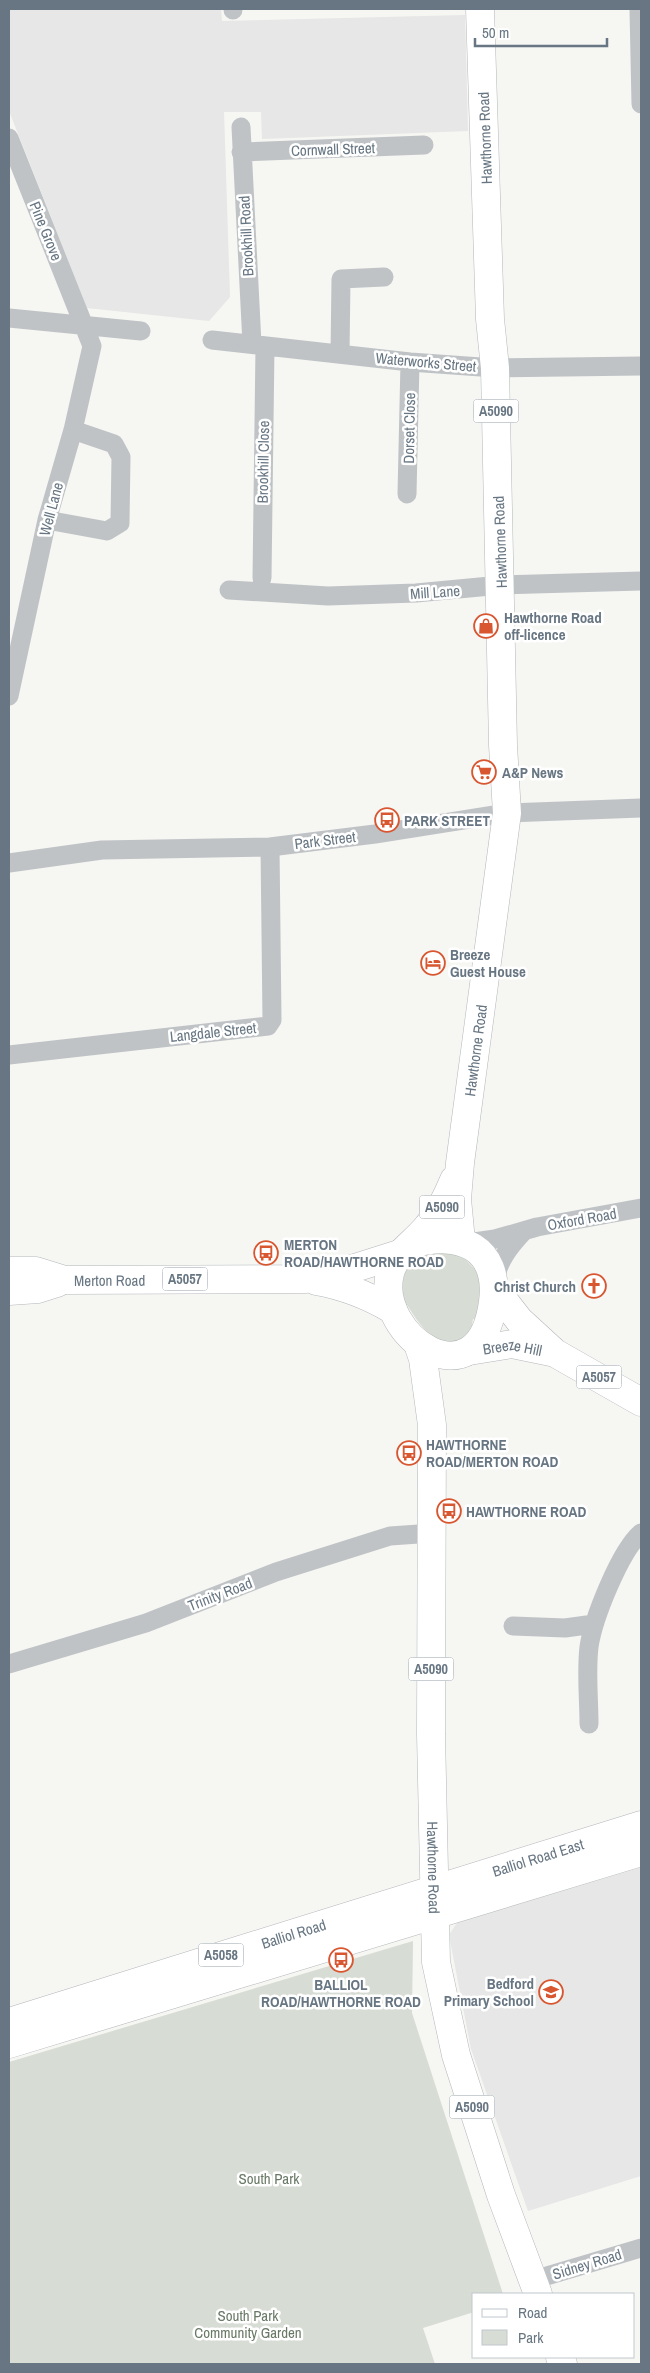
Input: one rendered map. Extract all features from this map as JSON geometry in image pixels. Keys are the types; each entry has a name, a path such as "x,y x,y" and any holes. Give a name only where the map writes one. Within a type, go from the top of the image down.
{"main road":[{"name":"Hawthorne Road","path":"464,1242 457,1199 460,1163 507,813 494,368 490,319 480,9"},
{"name":"Hawthorne Road","path":"407,1248 443,1206 460,1163"},
{"name":"A5090","path":"441,1238 464,1242 479,1250 486,1259 494,1287 489,1324 483,1337 467,1352 450,1356 437,1355 418,1344 393,1310 390,1297 390,1274 407,1248 441,1238"},
{"name":"Merton Road","path":"9,1271 36,1271 65,1280 305,1279 342,1272 407,1248"},
{"name":"Merton Road","path":"305,1279 342,1286 370,1296 393,1310"},
{"name":"Merton Road","path":"9,1291 38,1289 65,1280"},
{"name":"Breeze Hill","path":"494,1287 519,1320 555,1353 641,1402"},
{"name":"Hawthorne Road","path":"418,1344 423,1359 432,1425 431,1734 436,1962 456,2055 501,2195 535,2287"},
{"name":"Breeze Hill","path":"467,1352 512,1344 555,1353"},
{"name":"Hawthorne Road","path":"432,1425 444,1379 450,1368 467,1352"},
{"name":"Balliol Road East","path":"434,1901 641,1825"},
{"name":"Balliol Road East","path":"434,1901 641,1852"},
{"name":"Balliol Road","path":"9,2022 434,1901"},
{"name":"Balliol Road","path":"9,2044 434,1901"}],"street":[{"path":"638,9 641,104"},
{"name":"Brookhill Road","path":"241,127 241,152 259,345"},
{"name":"Pine Grove","path":"9,138 83,324"},
{"name":"Cornwall Street","path":"241,152 424,145"},
{"path":"340,354 341,278 384,277"},
{"path":"9,318 141,331"},
{"name":"Well Lane","path":"9,696 47,520 73,430 92,346 83,324"},
{"name":"Waterworks Street","path":"212,340 410,362 494,368 641,366"},
{"name":"Brookhill Close","path":"259,345 262,578"},
{"name":"Dorset Close","path":"408,494 410,362"},
{"path":"47,520 107,531 120,523 121,457 114,444 73,430"},
{"name":"Mill Lane","path":"229,590 328,596 416,593 501,585 641,581"},
{"name":"Park Street","path":"9,863 102,850 270,846 375,834 507,813 641,808"},
{"name":"Langdale Street","path":"9,1055 268,1026 272,1020 270,846"},
{"name":"Oxford Road","path":"464,1242 641,1208"},
{"path":"494,1287 500,1262 511,1245 524,1231"},
{"name":"Trinity Road","path":"9,1664 146,1623 276,1572 390,1536 432,1533"},
{"path":"589,1724 589,1648 594,1624 621,1560 641,1533"},
{"path":"513,1626 565,1628 594,1624"},
{"name":"Sidney Road","path":"535,2287 641,2248"}],"shaded area":[{"path":"9,9 221,9 222,21 465,15 468,131 262,139 261,112 224,112 230,297 209,321 87,308 9,111"},
{"name":"Bedford Primary School","path":"641,1863 641,2176 528,2211 471,2049 449,1935 462,1915"}],"green space":[{"path":"450,1249 462,1257 476,1271 479,1278 481,1295 479,1320 473,1319 472,1325 475,1328 466,1337 457,1342 440,1340 424,1328 405,1301 402,1286 409,1264 413,1263 412,1261 422,1253"},
{"name":"South Park","path":"413,1941 412,2013 503,2293 472,2293 472,2313 423,2328 435,2364 9,2364 9,2062"}],"place":[{"name":"Hawthorne Road off-licence","path":"486,626"},
{"name":"A&P News","path":"484,772"},
{"name":"PARK STREET","path":"387,820"},
{"name":"Breeze Guest House","path":"433,963"},
{"name":"MERTON ROAD/HAWTHORNE ROAD","path":"266,1253"},
{"name":"Christ Church","path":"594,1286"},
{"name":"HAWTHORNE ROAD/MERTON ROAD","path":"409,1453"},
{"name":"HAWTHORNE ROAD","path":"449,1511"},
{"name":"BALLIOL ROAD/HAWTHORNE ROAD","path":"341,1960"},
{"name":"Bedford Primary School","path":"551,1992"}],"park label":[{"name":"South Park Community Garden","path":"248,2324"}]}
